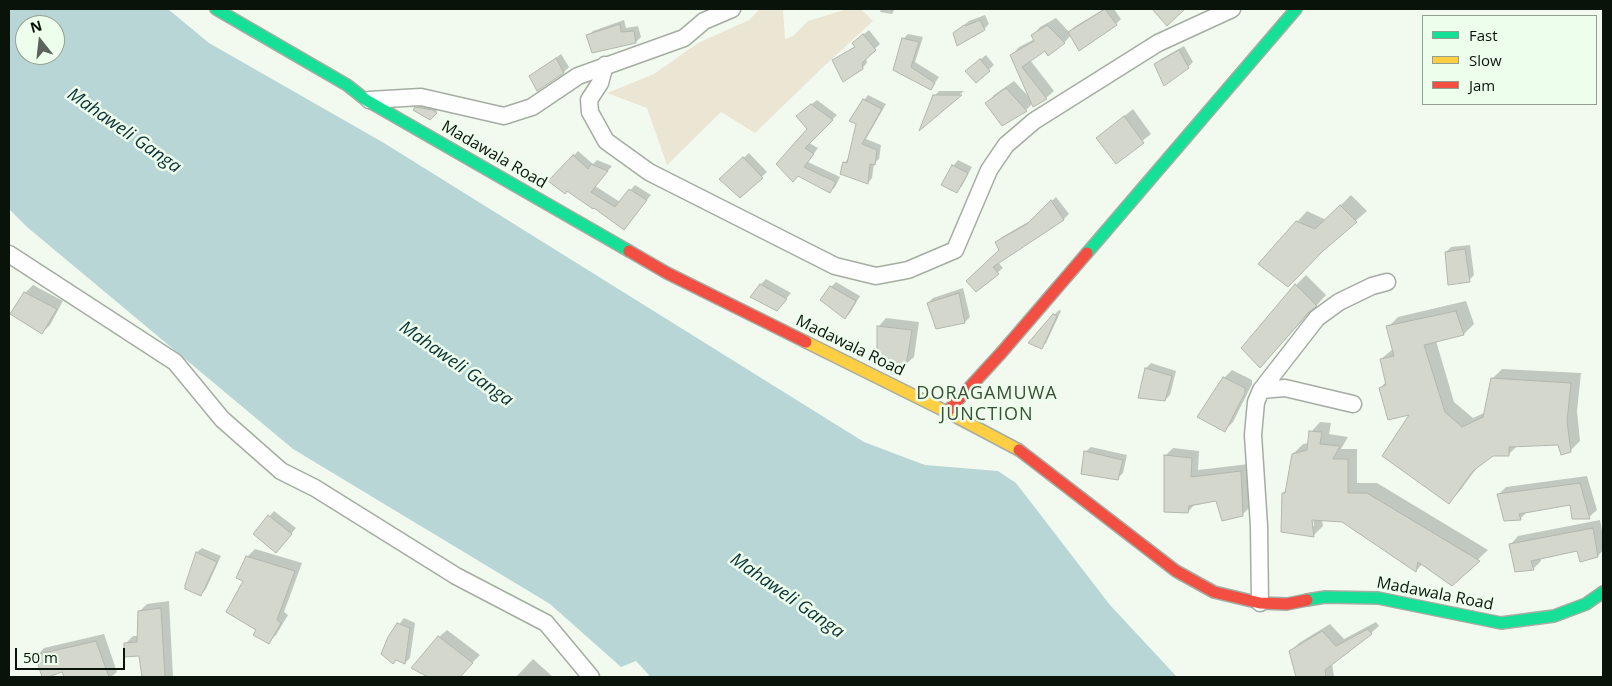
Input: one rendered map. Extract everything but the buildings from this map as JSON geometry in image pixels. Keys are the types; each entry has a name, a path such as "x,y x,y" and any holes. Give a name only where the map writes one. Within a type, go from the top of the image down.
{"main road":[{"name":"Madawala Road","path":"216,9 347,85 366,100 667,273 947,412 1021,451 1176,570 1214,592 1260,603 1287,604 1325,597 1378,598 1501,624 1554,616 1586,604 1603,592"},
{"path":"947,412 1002,352 1296,9"}],"street":[{"path":"366,100 421,97 504,116 532,107 578,76 684,38 704,21 732,9"},
{"path":"605,65 600,83 589,100 590,112 606,141 649,172 835,266 876,276 908,270 955,250 989,170 1006,145 1034,121 1158,43 1232,9"},
{"path":"9,254 175,362 222,420 281,472 315,488 456,576 546,623 591,677"},
{"path":"1260,603 1259,526 1253,435 1256,402 1261,390 1317,318 1338,302 1372,286 1387,282"},
{"path":"1261,390 1285,388 1353,404"}],"shaded area":[{"path":"760,9 783,9 785,39 793,36 808,21 847,9 861,9 873,21 755,133 721,112 667,165 647,108 607,93 654,74 698,43 749,20"}],"water":[{"name":"Mahaweli Ganga","path":"9,9 168,9 209,43 384,143 864,442 925,465 998,471 1016,483 1110,605 1177,677 648,677 649,675 636,661 621,667 550,604 293,449 27,227 9,209"}],"traffic: fast":[{"path":"216,9 347,85 366,100 629,251"},
{"path":"1087,253 1296,9"},
{"path":"1307,600 1325,597 1378,598 1501,623 1554,616 1586,604 1603,592"}],"traffic: slow":[{"path":"806,342 1019,450"}],"traffic: jam":[{"path":"629,251 667,273 806,342"},
{"path":"947,412 1002,352 1087,253"},
{"path":"1019,450 1176,571 1214,592 1260,603 1287,604 1307,600"}],"district":[{"name":"DORAGAMUWA JUNCTION","path":"987,404"}]}
